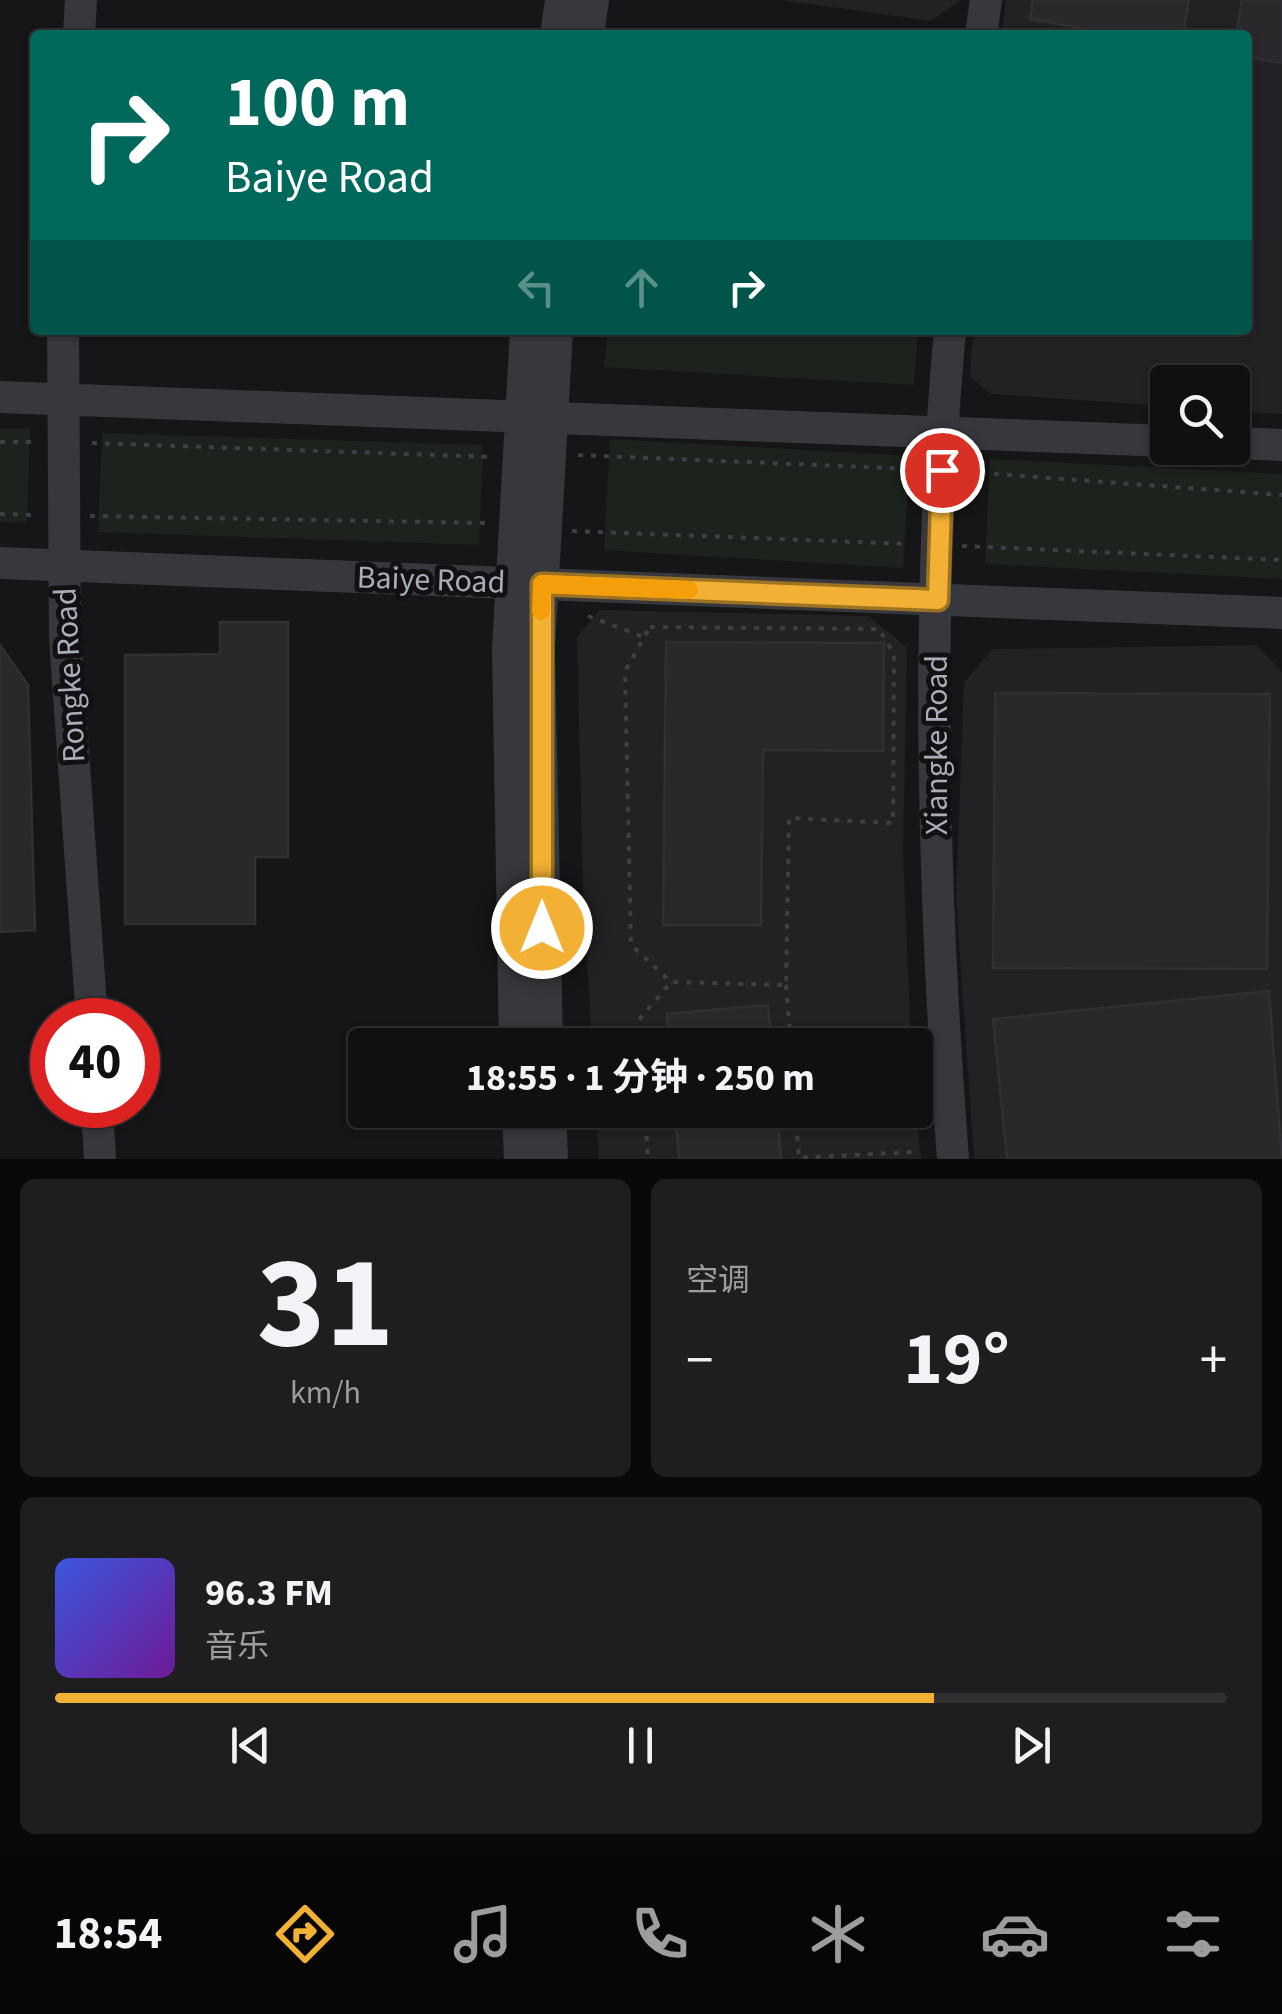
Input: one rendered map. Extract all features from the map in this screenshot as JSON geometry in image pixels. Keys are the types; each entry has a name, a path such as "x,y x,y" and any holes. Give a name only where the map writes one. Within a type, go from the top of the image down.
{"street":[{"path":"78,30 81,0"},
{"path":"557,30 561,0"},
{"path":"589,30 593,0"},
{"path":"982,30 986,0"},
{"name":"Rongke Road","path":"63,335 65,638 90,998"},
{"path":"514,1028 510,929 535,417 527,335"},
{"path":"535,417 556,335"},
{"name":"Xiangke Road","path":"950,335 939,545 937,879 953,1159"},
{"path":"0,397 1150,439"},
{"path":"1250,444 1282,445"},
{"name":"Baiye Road","path":"0,562 1282,613"},
{"path":"526,584 546,1028"},
{"path":"98,1128 100,1159"},
{"path":"519,1128 520,1159"},
{"path":"551,1128 552,1159"}],"path":[{"path":"0,442 942,470 1282,495"},
{"path":"0,514 529,526 1282,560"},
{"path":"588,616 644,638"},
{"path":"786,986 671,982 630,944 624,670 650,626 880,629 894,654 892,823 789,818 789,1028"},
{"path":"639,1028 638,1021 671,982"},
{"path":"645,1128 648,1159"},
{"path":"796,1128 798,1158 910,1152 911,1159"}],"shaded area":[{"path":"781,0 961,0 931,21"},
{"path":"1006,0 1282,0 1282,414 1250,412 1250,365 1150,365 1150,405 991,394 970,377 973,335 1252,335 1252,30 1002,30"},
{"path":"607,335 918,335 914,385 604,367"},
{"path":"0,429 30,429 27,523 0,522"},
{"path":"102,433 483,445 479,545 98,532"},
{"path":"610,439 910,456 903,568 604,550"},
{"path":"990,459 1282,474 1282,579 985,564"},
{"path":"600,610 869,616 907,648 903,852 910,1028 591,1028 583,892 577,637"},
{"path":"1257,645 1282,672 1282,1159 974,1159 956,898 964,683 992,649"},
{"path":"597,1128 918,1128 921,1159 599,1159"}],"building":[{"path":"1033,0 1189,0 1184,30 1092,30 1030,19"},
{"path":"1242,0 1282,0 1282,63 1252,58 1252,30 1237,30"},
{"path":"220,622 288,622 288,857 255,857 255,924 125,924 125,655 220,654"},
{"path":"666,642 884,643 883,751 763,750 761,925 663,925"},
{"path":"0,645 28,685 35,930 0,932"},
{"path":"995,693 1270,694 1267,969 993,968"},
{"path":"1269,991 1282,1159 1007,1159 993,1019"},
{"path":"768,1005 770,1028 668,1028 667,1014"},
{"path":"676,1128 778,1128 781,1159 679,1159"}],"slow traffic":[{"path":"541,611 542,584 689,590"}],"route":[{"path":"542,928 542,584 938,600 942,470"}]}
